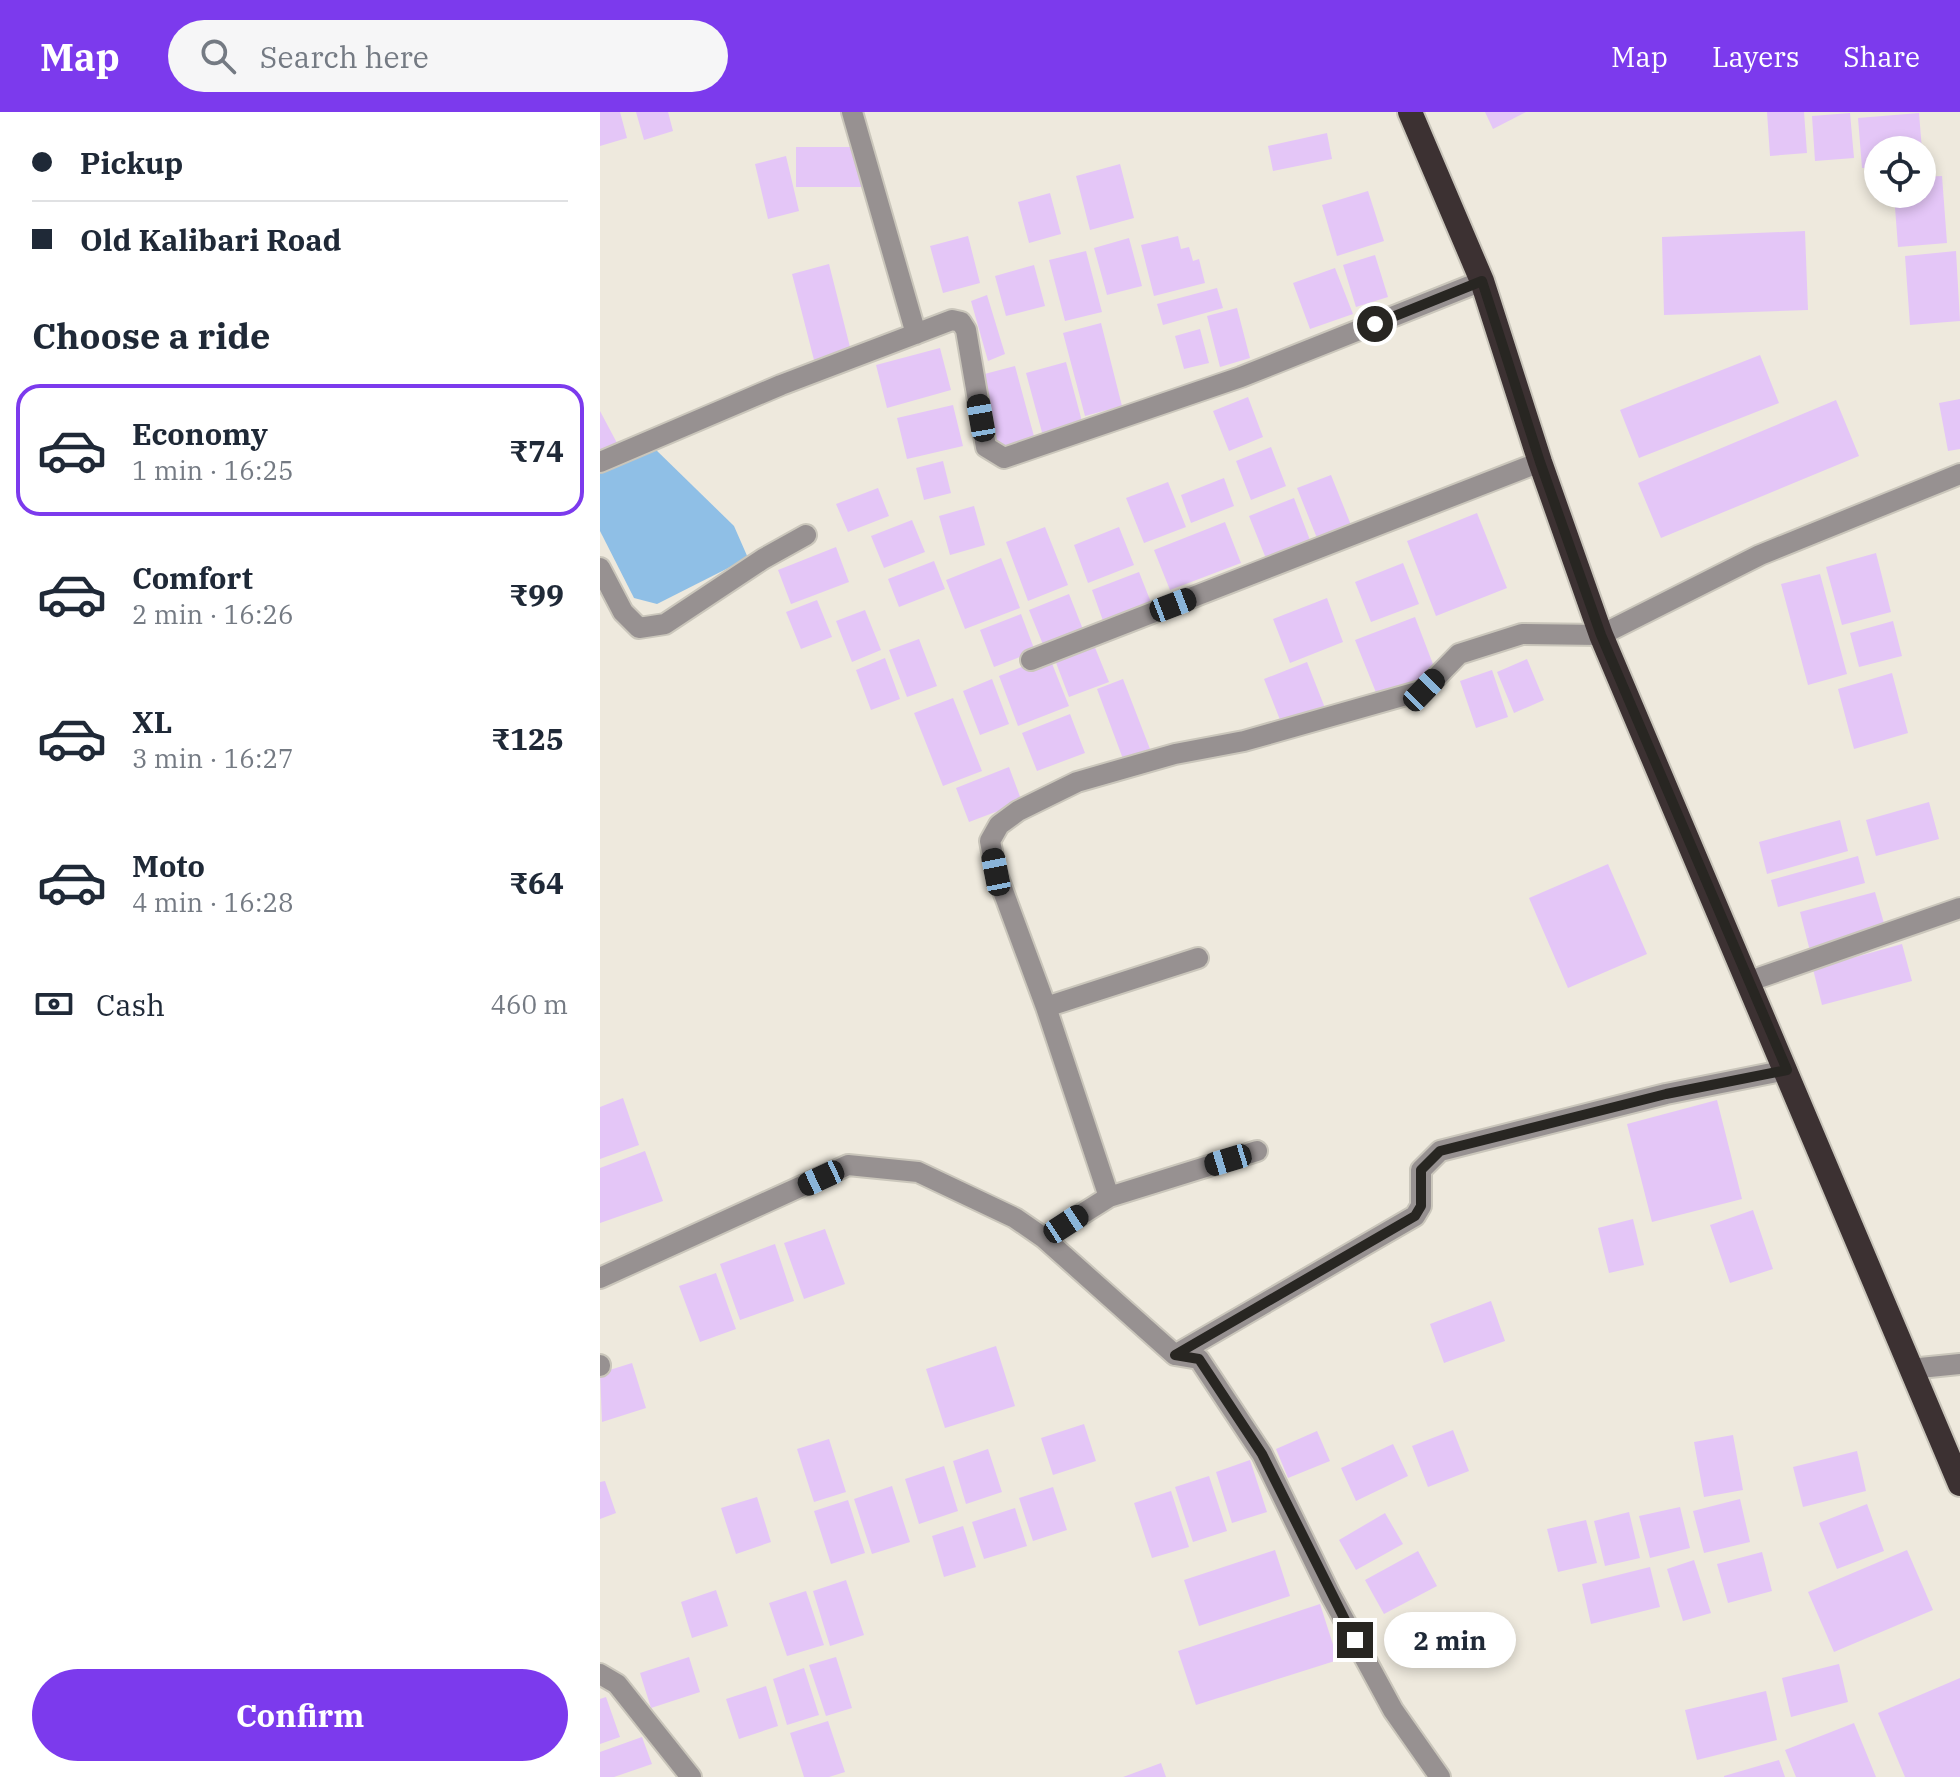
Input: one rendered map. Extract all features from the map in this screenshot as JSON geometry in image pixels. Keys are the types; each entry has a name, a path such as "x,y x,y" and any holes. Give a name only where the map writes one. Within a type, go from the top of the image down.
{"highway":[{"path":"1410,112 1482,281 1540,462 1601,635 1750,981 1960,1484"}],"street":[{"path":"852,112 916,334"},
{"path":"600,462 781,385 952,320 961,322 966,330 986,447 1004,458 1241,377 1482,281"},
{"path":"1031,660 1540,462"},
{"path":"1109,1197 1046,1007 996,872 990,841 999,825 1018,811 1077,782 1175,754 1244,741 1424,690 1459,654 1522,634 1601,635 1760,555 1960,474"},
{"path":"600,568 623,612 639,628 665,624 763,559 806,535"},
{"path":"1750,981 1960,908"},
{"path":"1046,1007 1198,958"},
{"path":"1175,1355 1415,1216 1421,1206 1421,1170 1440,1151 1666,1094 1787,1070"},
{"path":"1044,1238 1109,1197 1257,1151"},
{"path":"600,1278 848,1165 918,1172 1015,1218 1044,1238 1175,1355 1199,1359 1262,1454 1330,1594 1393,1710 1440,1777"},
{"path":"1910,1369 1960,1364"},
{"path":"600,1674 617,1684 691,1777"}],"water":[{"path":"652,446 734,526 748,558 657,604 634,598 600,531 600,473"}],"building":[{"path":"600,112 620,112 627,138 600,146"},
{"path":"636,112 668,112 673,131 644,140"},
{"path":"1485,112 1526,112 1493,129"},
{"path":"1767,112 1804,112 1807,153 1770,156"},
{"path":"1850,113 1854,158 1815,161 1812,116"},
{"path":"1919,113 1921,136 1864,136 1862,168 1858,118"},
{"path":"1327,133 1332,159 1273,171 1268,146"},
{"path":"796,147 862,147 862,187 796,187"},
{"path":"786,156 799,211 768,219 755,164"},
{"path":"1120,164 1134,218 1090,230 1076,176"},
{"path":"1936,176 1942,176 1947,243 1898,247 1895,208 1936,208"},
{"path":"1368,191 1384,241 1337,256 1322,205"},
{"path":"1050,193 1061,234 1029,243 1018,202"},
{"path":"1805,231 1808,310 1664,315 1662,237"},
{"path":"968,236 980,283 943,293 930,246"},
{"path":"1178,236 1181,249 1189,247 1193,261 1199,259 1205,283 1154,296 1141,245"},
{"path":"1129,238 1142,286 1107,295 1094,248"},
{"path":"1086,251 1102,312 1065,321 1049,260"},
{"path":"1956,251 1960,321 1910,325 1905,256"},
{"path":"1375,255 1388,297 1356,307 1343,265"},
{"path":"829,264 851,351 814,360 792,274"},
{"path":"1034,265 1045,306 1006,316 995,276"},
{"path":"1335,268 1353,314 1310,329 1293,283"},
{"path":"1217,288 1223,308 1163,325 1157,304"},
{"path":"987,295 1005,354 988,361 971,301"},
{"path":"1237,308 1250,358 1220,367 1207,316"},
{"path":"1101,323 1122,406 1085,416 1063,333"},
{"path":"1200,329 1209,363 1184,369 1175,336"},
{"path":"940,348 951,390 887,408 876,365"},
{"path":"1760,355 1779,403 1639,458 1620,410"},
{"path":"1066,362 1083,425 1043,436 1026,373"},
{"path":"1015,366 1035,440 997,450 977,376"},
{"path":"1248,397 1263,437 1229,451 1213,411"},
{"path":"1960,399 1960,449 1948,451 1939,403"},
{"path":"1836,400 1859,456 1661,538 1638,483"},
{"path":"953,405 963,446 907,459 897,418"},
{"path":"600,411 617,443 600,452"},
{"path":"1271,447 1286,486 1251,500 1236,461"},
{"path":"943,461 951,493 924,500 916,468"},
{"path":"1331,475 1353,530 1319,543 1297,488"},
{"path":"1224,478 1234,506 1191,523 1181,495"},
{"path":"1168,482 1186,527 1144,543 1126,498"},
{"path":"878,488 889,516 848,532 836,504"},
{"path":"1294,498 1313,548 1269,566 1249,516"},
{"path":"974,506 985,545 950,555 939,516"},
{"path":"1477,513 1507,588 1436,616 1407,541"},
{"path":"912,520 925,552 884,568 871,536"},
{"path":"1225,522 1241,563 1170,590 1154,550"},
{"path":"1045,527 1068,585 1028,601 1006,542"},
{"path":"1119,527 1134,565 1088,583 1074,545"},
{"path":"836,547 849,582 791,604 778,570"},
{"path":"1876,553 1891,612 1842,625 1826,567"},
{"path":"1001,558 1020,608 965,629 946,580"},
{"path":"934,561 945,589 899,607 888,579"},
{"path":"1403,563 1419,604 1371,622 1355,582"},
{"path":"1139,572 1154,610 1106,629 1092,590"},
{"path":"1820,574 1847,674 1808,685 1781,584"},
{"path":"1069,594 1084,632 1044,647 1029,610"},
{"path":"1327,598 1343,642 1290,663 1273,619"},
{"path":"817,600 832,637 801,649 786,612"},
{"path":"865,610 881,650 852,662 836,621"},
{"path":"1021,614 1035,651 994,667 980,630"},
{"path":"1415,617 1436,672 1377,695 1355,640"},
{"path":"1893,621 1902,656 1859,667 1850,633"},
{"path":"919,639 937,686 907,697 889,650"},
{"path":"1094,645 1109,682 1069,697 1055,660"},
{"path":"1049,656 1069,706 1018,726 999,676"},
{"path":"885,658 900,699 871,710 856,670"},
{"path":"1527,659 1544,700 1514,713 1497,672"},
{"path":"1307,662 1325,708 1282,725 1264,679"},
{"path":"1492,670 1508,717 1476,728 1460,681"},
{"path":"1892,673 1908,733 1854,749 1838,689"},
{"path":"992,679 1009,724 980,735 963,691"},
{"path":"1123,679 1150,749 1123,759 1097,689"},
{"path":"953,698 982,771 943,786 914,713"},
{"path":"1070,714 1085,753 1037,771 1022,733"},
{"path":"1009,767 1022,802 969,822 956,788"},
{"path":"1929,802 1939,839 1876,856 1866,820"},
{"path":"1840,820 1848,851 1767,874 1759,842"},
{"path":"1858,856 1865,883 1778,907 1771,880"},
{"path":"1608,864 1647,954 1568,988 1529,898"},
{"path":"1875,892 1886,930 1810,951 1800,912"},
{"path":"1902,944 1912,981 1822,1005 1813,969"},
{"path":"623,1098 639,1145 600,1159 600,1107"},
{"path":"1717,1100 1742,1199 1652,1222 1627,1124"},
{"path":"645,1151 663,1201 600,1223 600,1168"},
{"path":"1753,1210 1773,1269 1730,1283 1710,1225"},
{"path":"1633,1219 1644,1265 1609,1273 1598,1228"},
{"path":"825,1229 845,1284 804,1299 784,1243"},
{"path":"775,1244 794,1301 740,1320 720,1264"},
{"path":"716,1273 736,1329 700,1342 679,1286"},
{"path":"1491,1301 1505,1341 1444,1363 1430,1324"},
{"path":"996,1346 1015,1406 945,1428 926,1369"},
{"path":"632,1363 646,1408 602,1422 600,1373"},
{"path":"1084,1424 1096,1461 1053,1475 1041,1438"},
{"path":"1453,1430 1469,1471 1428,1487 1412,1446"},
{"path":"1317,1431 1330,1461 1288,1478 1276,1449"},
{"path":"1733,1435 1743,1490 1704,1497 1694,1442"},
{"path":"829,1439 846,1492 814,1502 797,1449"},
{"path":"1393,1444 1408,1476 1356,1501 1341,1468"},
{"path":"988,1449 1002,1492 966,1504 953,1461"},
{"path":"1857,1451 1866,1491 1803,1507 1793,1467"},
{"path":"1250,1460 1267,1512 1232,1523 1216,1472"},
{"path":"944,1466 958,1511 919,1524 905,1479"},
{"path":"1209,1476 1227,1531 1193,1542 1175,1487"},
{"path":"605,1481 616,1513 600,1519 600,1482"},
{"path":"892,1486 910,1542 872,1554 854,1499"},
{"path":"1053,1487 1067,1530 1033,1541 1019,1498"},
{"path":"1171,1491 1189,1547 1152,1558 1134,1503"},
{"path":"757,1497 771,1542 736,1554 721,1508"},
{"path":"1740,1499 1750,1542 1704,1553 1693,1511"},
{"path":"848,1500 865,1553 831,1564 814,1511"},
{"path":"1867,1504 1884,1551 1837,1569 1819,1523"},
{"path":"1680,1507 1690,1548 1650,1558 1639,1516"},
{"path":"1015,1508 1027,1546 984,1559 972,1522"},
{"path":"1629,1512 1640,1558 1605,1566 1594,1521"},
{"path":"1385,1513 1403,1544 1356,1570 1339,1540"},
{"path":"1586,1520 1597,1563 1558,1572 1547,1529"},
{"path":"963,1526 976,1567 944,1577 932,1536"},
{"path":"1275,1550 1290,1596 1199,1626 1184,1580"},
{"path":"1907,1550 1933,1610 1834,1652 1808,1592"},
{"path":"1418,1551 1437,1586 1384,1614 1365,1580"},
{"path":"1762,1552 1772,1591 1728,1603 1717,1564"},
{"path":"1694,1560 1711,1613 1683,1621 1667,1569"},
{"path":"1650,1567 1660,1607 1591,1624 1582,1584"},
{"path":"846,1580 864,1635 830,1646 813,1591"},
{"path":"716,1590 728,1626 692,1638 681,1602"},
{"path":"806,1591 824,1645 787,1656 769,1603"},
{"path":"1320,1604 1338,1660 1196,1705 1178,1651"},
{"path":"689,1657 700,1692 651,1708 640,1673"},
{"path":"836,1657 852,1708 826,1716 809,1665"},
{"path":"1839,1664 1848,1702 1791,1717 1782,1678"},
{"path":"804,1668 819,1715 787,1725 773,1679"},
{"path":"1960,1678 1960,1777 1905,1777 1878,1713"},
{"path":"766,1686 778,1726 739,1739 726,1699"},
{"path":"1766,1691 1777,1740 1697,1760 1685,1710"},
{"path":"606,1697 620,1737 600,1744 600,1699"},
{"path":"828,1721 845,1772 829,1777 804,1777 790,1733"},
{"path":"1854,1723 1876,1777 1796,1777 1785,1750"},
{"path":"642,1737 652,1764 614,1777 600,1777 600,1752"},
{"path":"1779,1760 1785,1777 1724,1777 1724,1776"},
{"path":"1161,1763 1166,1777 1123,1777"}],"route":[{"path":"1355,1640 1262,1454 1199,1359 1175,1355 1415,1216 1421,1206 1421,1170 1427,1160 1440,1151 1666,1094 1787,1070 1601,635 1540,462 1482,281 1375,324"}]}
